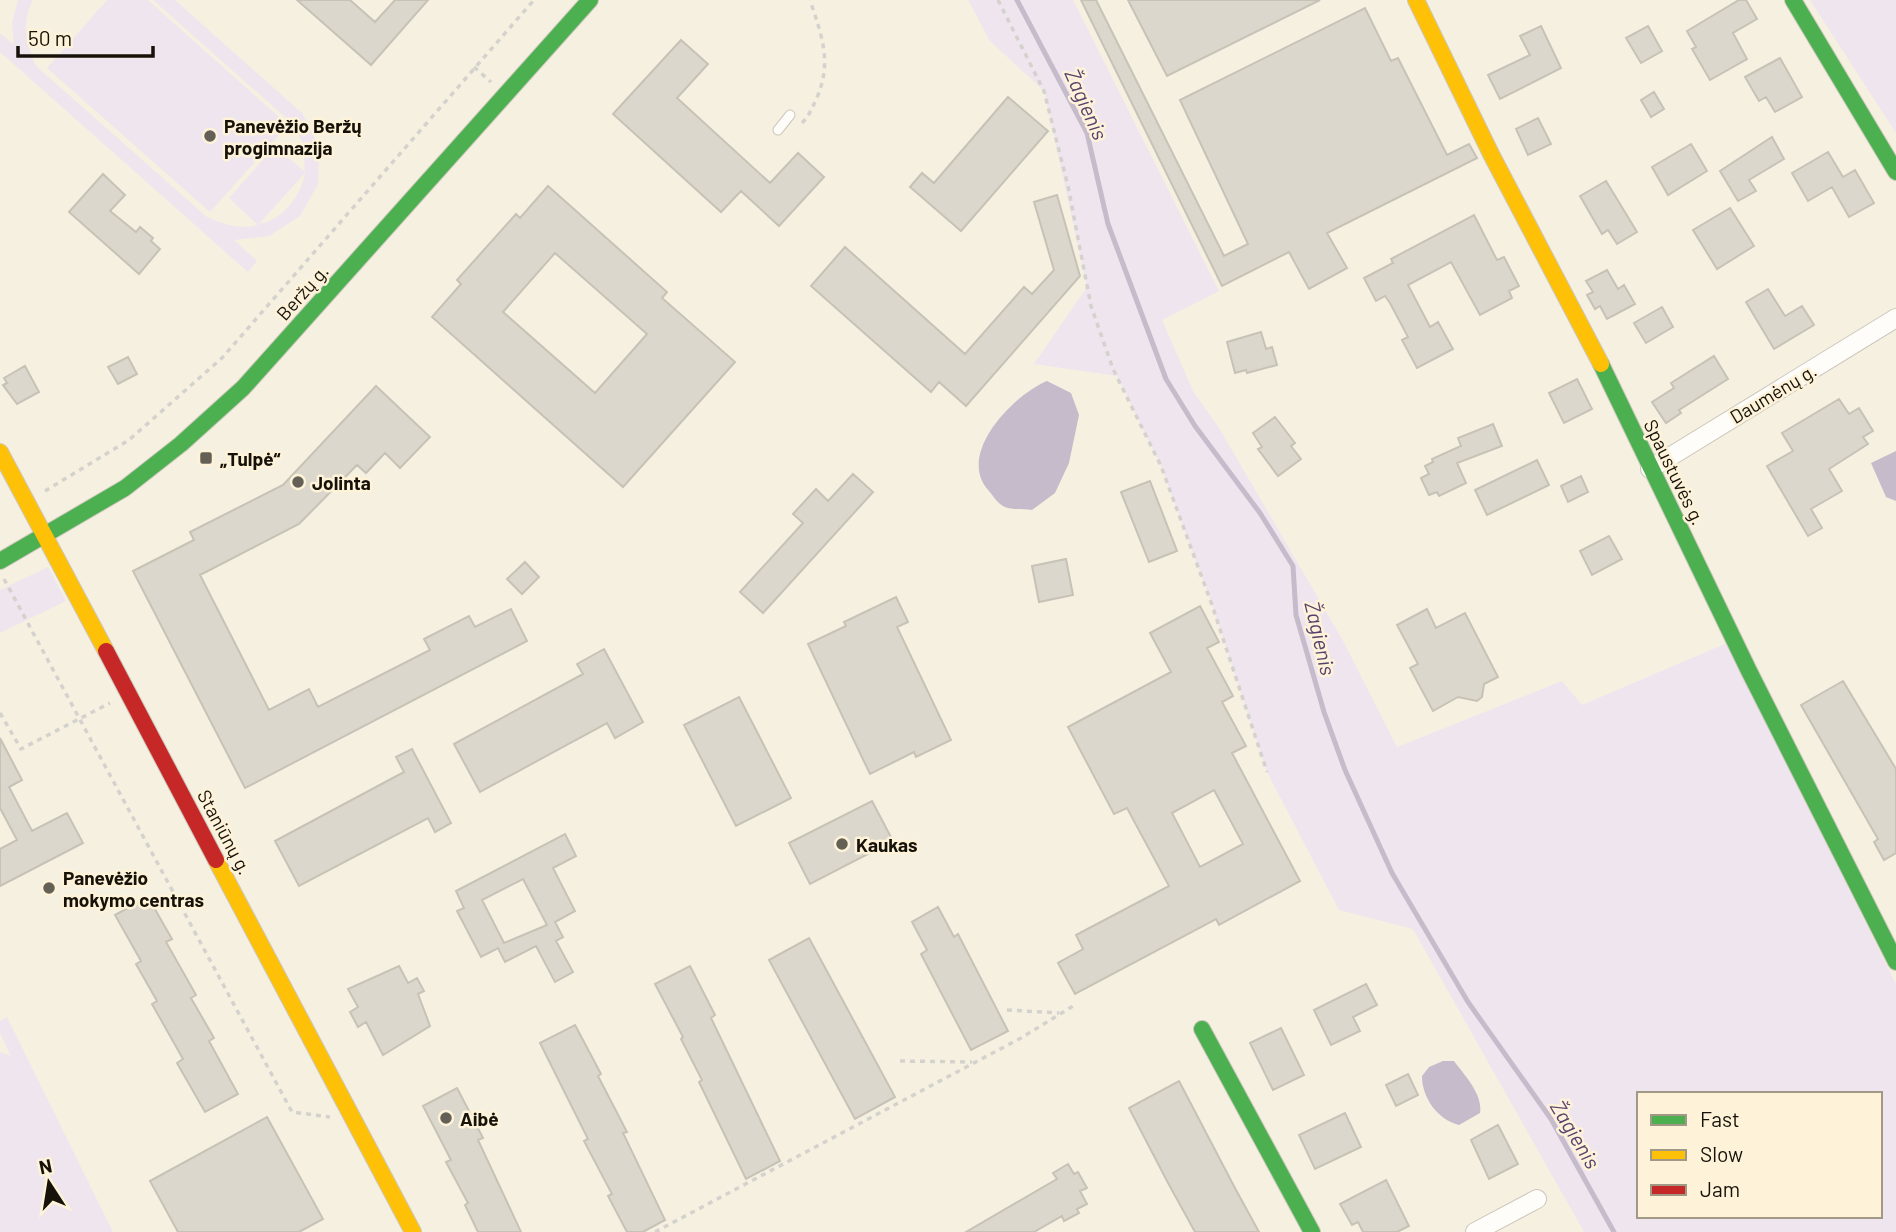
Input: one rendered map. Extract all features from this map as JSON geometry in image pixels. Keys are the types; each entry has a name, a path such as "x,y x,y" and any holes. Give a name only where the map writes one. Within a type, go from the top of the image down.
{"street":[{"name":"Beržų g.","path":"0,561 140,478 186,442 243,388 590,0"},
{"name":"Spaustuvės g.","path":"1416,0 1495,162 1593,347 1650,469 1896,962"},
{"path":"1793,0 1896,172"},
{"name":"Daumėnų g.","path":"1650,469 1896,318"},
{"name":"Staniūnų g.","path":"0,452 413,1232"},
{"path":"1202,1029 1312,1232"},
{"path":"1475,1232 1537,1199"}],"lane":[{"path":"778,131 790,115"}],"path":[{"path":"26,502 129,440 222,358 534,0"},
{"path":"800,125 809,117 826,76 827,54 810,0"},
{"path":"998,0 1044,91 1068,186 1091,306 1113,369 1161,466 1212,605 1267,772"},
{"path":"0,571 292,1112 354,1120"},
{"path":"0,713 21,749 128,694"},
{"path":"655,1232 974,1062 1073,1006"},
{"path":"1007,1010 1061,1013"},
{"path":"900,1060 974,1062"}],"shaded area":[{"path":"18,0 33,0 27,17 26,33 36,66 207,217 232,226 258,225 229,198 275,146 305,172 303,144 295,126 153,0 175,0 303,114 319,147 318,184 300,216 269,236 234,240 257,261 248,272 0,52 0,33 14,45 12,23","holes":["305,173 290,206 276,218 259,224"]},
{"path":"107,0 148,0 288,125 210,212 47,68"},
{"path":"968,0 1073,0 1219,291 1162,320 1193,391 1219,428 1342,639 1397,747 1562,681 1582,705 1727,643 1896,984 1896,1232 1584,1232 1413,929 1339,910 1267,772 1212,605 1161,466 1117,376 1034,364 1087,287 1044,91 990,41"},
{"path":"1810,0 1896,0 1896,133"},
{"path":"1047,381 1071,393 1079,415 1069,463 1055,493 1032,510 1008,508 996,500 980,477 979,461 983,444 1005,412 1033,388"},
{"path":"1896,451 1896,501 1886,497 1871,463"},
{"path":"48,567 66,601 0,633 0,590"},
{"path":"7,1017 113,1232 0,1232 0,1052 11,1056 0,1033 0,1021"},
{"path":"1443,1061 1454,1061 1479,1099 1480,1113 1459,1125 1438,1113 1428,1100 1423,1084 1422,1076 1429,1067"}],"building":[{"path":"297,0 350,0 375,22 395,0 428,0 371,65"},
{"path":"1081,0 1096,0 1224,256 1248,244 1180,100 1365,8 1391,61 1398,58 1447,155 1469,144 1477,158 1327,233 1347,268 1309,289 1289,252 1222,286"},
{"path":"1128,0 1320,0 1167,76"},
{"path":"1739,0 1746,0 1757,19 1733,33 1747,59 1710,80 1692,49 1696,47 1687,31"},
{"path":"1541,26 1561,68 1500,99 1488,75 1530,55 1520,36"},
{"path":"1648,26 1662,51 1641,63 1626,38"},
{"path":"681,40 708,64 677,98 770,183 798,153 824,177 779,226 741,191 721,212 613,114"},
{"path":"1780,58 1802,97 1775,112 1766,97 1759,101 1745,77"},
{"path":"1654,92 1664,109 1651,117 1641,100"},
{"path":"1008,97 1048,131 961,231 910,187 922,173 934,183"},
{"path":"1538,118 1551,144 1528,155 1516,129"},
{"path":"1772,137 1784,159 1749,180 1756,191 1738,201 1720,171"},
{"path":"1691,144 1707,171 1668,195 1652,167"},
{"path":"1828,152 1843,177 1855,170 1874,203 1849,217 1832,187 1808,201 1792,173"},
{"path":"103,174 125,195 110,211 136,232 140,227 153,238 151,241 160,249 139,274 69,212"},
{"path":"1606,181 1637,232 1617,244 1608,230 1602,234 1580,196"},
{"path":"548,186 667,292 662,298 735,362 623,487 432,317 461,284 457,280 516,214 520,218","holes":["555,253 647,334 595,393 503,312"]},
{"path":"1057,195 1080,276 966,406 939,382 931,392 811,286 845,247 965,354 1024,287 1032,294 1054,270 1034,202"},
{"path":"1730,208 1754,246 1717,269 1693,230"},
{"path":"1474,215 1497,260 1504,257 1519,286 1509,291 1512,298 1480,315 1451,262 1408,285 1430,327 1438,322 1453,349 1417,368 1402,340 1408,337 1390,303 1385,296 1376,301 1364,278 1393,263 1391,259"},
{"path":"1607,270 1618,289 1624,285 1635,304 1607,319 1600,306 1595,309 1587,295 1593,292 1586,281"},
{"path":"1768,289 1785,316 1802,306 1814,325 1774,349 1746,302"},
{"path":"1662,307 1673,327 1646,343 1634,323"},
{"path":"1261,332 1266,349 1272,347 1277,365 1247,373 1246,370 1235,373 1227,342"},
{"path":"1714,356 1728,379 1679,410 1681,413 1666,423 1652,402 1674,388 1671,383"},
{"path":"128,357 137,374 118,384 108,367"},
{"path":"25,366 39,392 17,404 3,385 7,383 4,378"},
{"path":"1577,379 1592,409 1564,423 1549,393"},
{"path":"376,386 430,437 400,468 385,453 366,473 357,465 299,524 200,575 269,710 309,689 318,707 430,650 424,639 469,616 475,627 511,609 527,641 245,788 133,571 194,540 190,532 283,485"},
{"path":"1839,399 1849,414 1859,408 1873,431 1863,437 1868,444 1829,469 1842,491 1811,509 1822,528 1808,536 1767,466 1793,451 1782,433"},
{"path":"1275,417 1295,443 1291,446 1301,459 1278,476 1258,449 1262,447 1253,433"},
{"path":"1493,424 1502,446 1457,463 1466,483 1439,496 1437,492 1429,495 1421,478 1429,474 1425,466 1433,462 1432,459 1461,446 1458,438"},
{"path":"1537,460 1549,485 1487,515 1475,490"},
{"path":"853,474 873,492 763,613 740,592 803,523 793,514 816,489 828,501"},
{"path":"1581,476 1588,492 1568,502 1561,486"},
{"path":"1150,481 1177,551 1149,562 1121,492"},
{"path":"1609,536 1622,559 1592,575 1580,551"},
{"path":"1066,559 1073,595 1039,602 1032,566"},
{"path":"525,562 539,577 522,594 507,579"},
{"path":"896,597 908,622 897,627 951,740 916,757 914,752 870,774 808,644 846,626 844,622"},
{"path":"1200,606 1219,642 1207,648 1233,696 1222,702 1246,746 1232,753 1300,881 1219,925 1216,919 1075,994 1058,963 1083,949 1076,935 1169,886 1127,808 1114,814 1068,727 1171,672 1150,633","holes":["1214,790 1243,844 1200,867 1172,813"]},
{"path":"1427,609 1436,628 1465,613 1498,677 1484,684 1482,697 1477,701 1458,697 1433,711 1410,668 1418,664 1397,625"},
{"path":"604,649 643,722 615,738 607,723 480,792 454,744 583,674 577,664"},
{"path":"1843,681 1896,769 1896,853 1884,860 1874,842 1878,839 1801,705"},
{"path":"739,697 791,798 736,826 684,725"},
{"path":"0,738 22,780 9,787 32,831 67,813 83,843 0,886 0,849 17,840 0,808"},
{"path":"412,749 451,823 435,832 428,818 299,886 275,841 404,772 396,757"},
{"path":"872,801 893,841 810,884 789,843"},
{"path":"565,834 576,856 553,868 575,911 555,922 563,937 556,941 573,972 555,982 536,946 505,962 498,948 481,957 457,911 464,908 456,891","holes":["523,879 547,925 504,943 482,900"]},
{"path":"148,897 172,939 166,942 196,995 191,998 214,1038 209,1041 238,1094 205,1112 177,1063 183,1059 152,1004 157,1001 136,964 141,961 115,915"},
{"path":"938,907 954,937 958,934 1008,1031 971,1050 921,954 927,950 912,922"},
{"path":"809,938 895,1097 855,1119 769,960"},
{"path":"399,966 408,983 417,978 424,991 418,994 430,1026 383,1055 366,1022 358,1027 350,1012 358,1007 348,989"},
{"path":"690,966 715,1015 711,1018 780,1161 746,1179 699,1082 702,1080 681,1039 683,1037 655,984"},
{"path":"1366,984 1377,1005 1353,1017 1360,1031 1331,1045 1314,1010"},
{"path":"575,1025 601,1074 598,1076 627,1132 623,1133 665,1220 643,1232 627,1232 608,1196 612,1194 584,1141 588,1139 540,1043"},
{"path":"1281,1028 1304,1075 1273,1090 1250,1043"},
{"path":"1408,1074 1418,1095 1396,1106 1386,1085"},
{"path":"1179,1081 1259,1232 1195,1232 1167,1181 1129,1108"},
{"path":"457,1088 483,1138 478,1140 521,1232 478,1232 465,1205 468,1203 446,1162 451,1160 423,1106"},
{"path":"1345,1113 1361,1147 1315,1169 1299,1135"},
{"path":"267,1117 323,1219 299,1232 178,1232 150,1181"},
{"path":"1498,1125 1518,1164 1489,1179 1471,1140"},
{"path":"1068,1164 1074,1174 1078,1172 1087,1188 1080,1191 1087,1204 1077,1209 1079,1213 1064,1221 1062,1216 1034,1232 966,1232 1057,1179 1053,1173"},
{"path":"1386,1180 1409,1226 1397,1232 1363,1232 1358,1222 1352,1225 1340,1204"}],"waterway":[{"name":"Žagienis","path":"1017,0 1087,133 1108,224 1166,379 1195,426 1260,513 1293,566 1296,615 1324,712 1345,770 1392,873 1468,1002 1551,1119 1614,1232"}],"traffic: fast":[{"path":"0,561 125,488 181,444 243,388 590,0"},
{"path":"1793,0 1896,172"},
{"path":"1601,364 1749,671 1896,962"},
{"path":"1202,1029 1312,1232"}],"traffic: slow":[{"path":"1416,0 1491,154 1601,364"},
{"path":"0,452 106,651"},
{"path":"216,860 413,1232"}],"traffic: jam":[{"path":"106,651 216,860"}],"place":[{"name":"Panevėžio Beržų progimnazija","path":"210,136"},
{"name":"„Tulpė“","path":"206,458"},
{"name":"Jolinta","path":"298,482"},
{"name":"Kaukas","path":"842,844"},
{"name":"Panevėžio mokymo centras","path":"49,888"},
{"name":"Aibė","path":"446,1118"}]}
